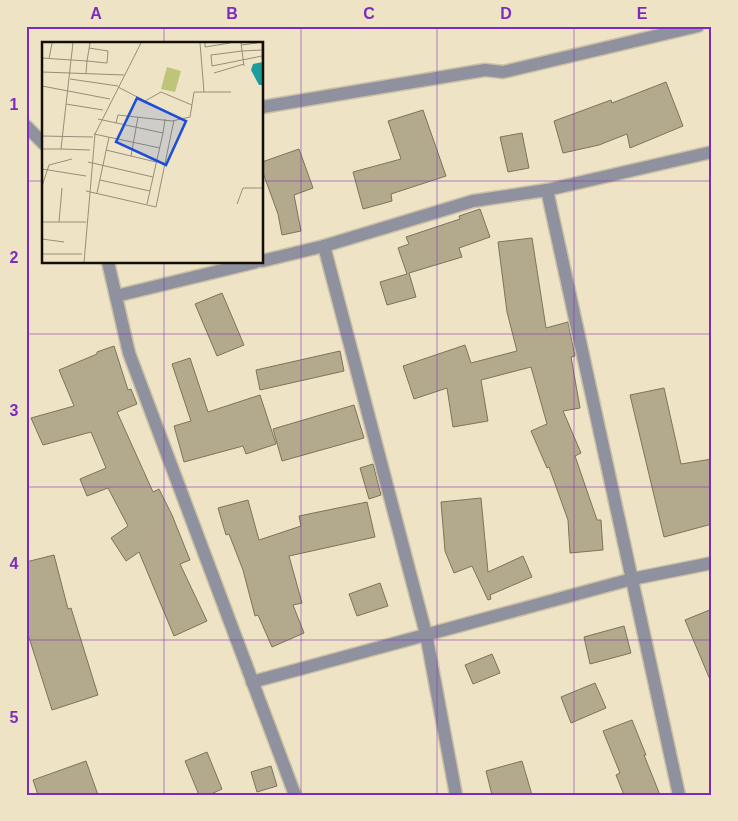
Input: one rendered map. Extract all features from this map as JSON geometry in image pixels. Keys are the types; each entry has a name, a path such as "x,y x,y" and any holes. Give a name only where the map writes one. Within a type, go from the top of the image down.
{"street":[{"path":"264,107 485,70 503,72 698,26"},
{"path":"26,126 42,142"},
{"path":"264,261 324,246 473,201 547,190 712,152"},
{"path":"547,190 679,795"},
{"path":"324,246 426,634 456,795"},
{"path":"108,264 129,353 295,795"},
{"path":"116,296 248,264"},
{"path":"252,682 632,579 712,563"}],"building":[{"path":"666,82 683,126 630,148 627,134 599,145 563,153 554,121 611,100 612,103"},
{"path":"423,110 446,176 391,194 392,201 363,209 353,172 401,159 388,121"},
{"path":"522,133 529,168 508,172 500,137"},
{"path":"299,149 313,188 294,195 301,231 282,235 278,214 264,176 264,161"},
{"path":"480,209 490,237 459,248 462,257 409,273 416,297 387,305 380,282 407,274 398,248 409,244 406,237 460,219 459,216"},
{"path":"532,238 546,328 568,322 575,356 571,357 580,408 563,411 581,453 575,456 597,520 601,520 603,550 570,553 568,520 549,467 547,468 531,431 547,424 531,367 481,380 488,421 453,427 447,388 414,399 403,366 465,345 471,363 517,351 507,312 498,242"},
{"path":"222,293 244,345 217,356 195,304"},
{"path":"114,346 128,390 131,389 137,404 117,412 153,492 159,489 172,515 190,560 180,564 207,621 174,636 139,552 126,561 111,538 128,526 108,488 87,496 80,479 106,468 91,432 43,445 31,418 74,406 59,370"},
{"path":"340,351 344,371 260,390 256,370"},
{"path":"190,358 208,412 260,395 276,444 246,454 243,446 184,462 174,426 191,421 172,364"},
{"path":"664,388 681,464 712,459 712,524 664,537 630,395"},
{"path":"354,405 364,438 282,461 273,429"},
{"path":"373,464 381,495 369,499 360,468"},
{"path":"481,498 488,572 523,556 532,577 490,595 491,599 488,600 472,566 454,573 445,551 441,502"},
{"path":"248,500 259,540 301,526 299,516 367,502 375,537 289,556 302,603 293,605 304,633 272,647 258,615 255,616 243,570 229,534 226,535 218,508"},
{"path":"54,555 68,609 71,608 98,695 52,710 26,628 26,562"},
{"path":"380,583 388,606 357,616 349,594"},
{"path":"712,609 712,682 711,682 685,620"},
{"path":"624,626 631,653 590,664 584,637"},
{"path":"492,654 500,673 473,684 465,665"},
{"path":"595,683 606,708 571,723 561,697"},
{"path":"632,720 660,795 624,795 616,775 620,773 603,731"},
{"path":"207,752 222,789 209,795 199,795 185,761"},
{"path":"86,761 98,795 38,795 33,780"},
{"path":"522,761 532,795 492,795 486,771"},
{"path":"271,766 277,786 257,792 251,772"}]}
